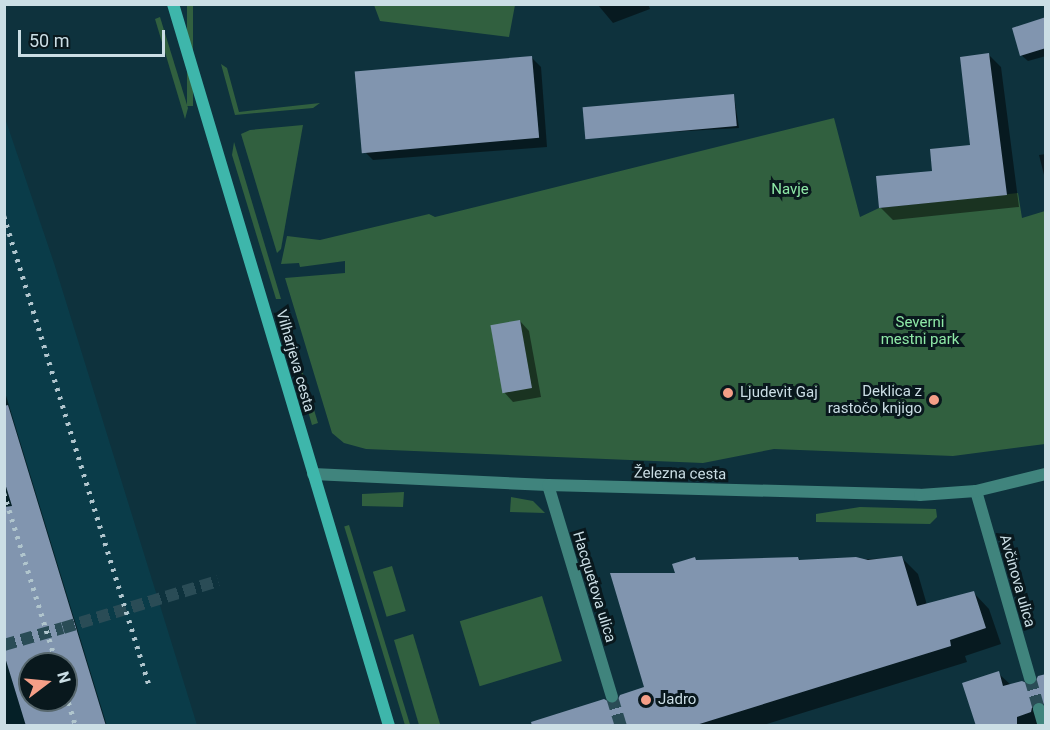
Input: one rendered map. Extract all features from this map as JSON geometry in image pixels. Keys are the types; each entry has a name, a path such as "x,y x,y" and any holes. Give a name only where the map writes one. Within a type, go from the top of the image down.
{"main road":[{"name":"Vilharjeva cesta","path":"173,4 389,726"}],"street":[{"name":"Železna cesta","path":"313,474 548,485 912,495 976,491 1046,474"},
{"name":"Hacquetova ulica","path":"548,485 612,697"},
{"name":"Avčinova ulica","path":"976,491 1030,678"},
{"path":"1039,709 1044,726"}],"shaded area":[{"path":"4,115 54,263 197,725 5,725"}],"green space":[{"path":"374,4 515,5 509,37 380,21"},
{"path":"187,5 193,5 193,106 187,106"},
{"path":"160,17 188,108 185,119 155,19"},
{"path":"221,64 227,68 239,112 320,103 313,108 235,115"},
{"name":"Severni mestni park","path":"834,118 860,217 879,208 1018,193 1022,218 1045,211 1045,444 953,456 774,449 703,463 366,449 344,443 332,433 285,278 345,273 345,261 300,267 299,263 281,264 287,236 320,240 429,214 435,217"},
{"path":"303,125 281,249 277,253 241,134 250,130"},
{"path":"234,142 281,299 276,299 232,155"},
{"path":"280,314 285,314 318,423 312,425"},
{"path":"404,492 403,507 362,506 362,494"},
{"path":"511,497 533,501 545,513 510,512"},
{"path":"860,507 936,509 937,517 930,524 816,522 816,514"},
{"path":"349,525 410,725 405,726 344,526"},
{"path":"392,566 406,611 387,617 373,572"},
{"path":"542,596 562,661 480,686 460,621"},
{"path":"413,634 440,724 419,725 394,640"}],"building":[{"path":"1046,17 1046,48 1020,56 1012,28"},
{"path":"989,53 1007,195 879,208 876,176 932,171 930,149 970,145 960,57"},
{"path":"532,56 539,138 362,153 355,72"},
{"path":"734,94 737,126 585,139 583,107"},
{"path":"520,320 532,388 502,393 490,325"},
{"path":"8,405 106,726 26,726 22,712 78,712 78,652 18,652 18,700 4,654 4,507 12,506 4,480 4,406"},
{"path":"902,556 917,606 974,591 986,628 950,640 951,646 693,726 532,726 531,722 604,699 615,705 620,695 644,687 610,573 675,573 672,564 695,557 696,560 798,557 799,560 856,557 868,560"},
{"path":"999,671 1003,686 1022,681 1033,686 1038,676 1046,674 1046,704 1033,703 1031,712 1017,717 1017,726 976,726 962,683"}],"tunnel":[{"path":"63,628 218,581"},
{"path":"4,645 63,628"},
{"path":"1030,678 1039,709"},
{"path":"612,697 621,726"}],"railway":[{"path":"4,216 150,688"},
{"path":"4,493 53,652"},
{"path":"72,712 76,726"}],"place":[{"name":"Ljudevit Gaj","path":"728,393"},
{"name":"Deklica z rastočo knjigo","path":"934,400"},
{"name":"Jadro","path":"646,700"}],"park label":[{"name":"Navje","path":"790,190"}]}
